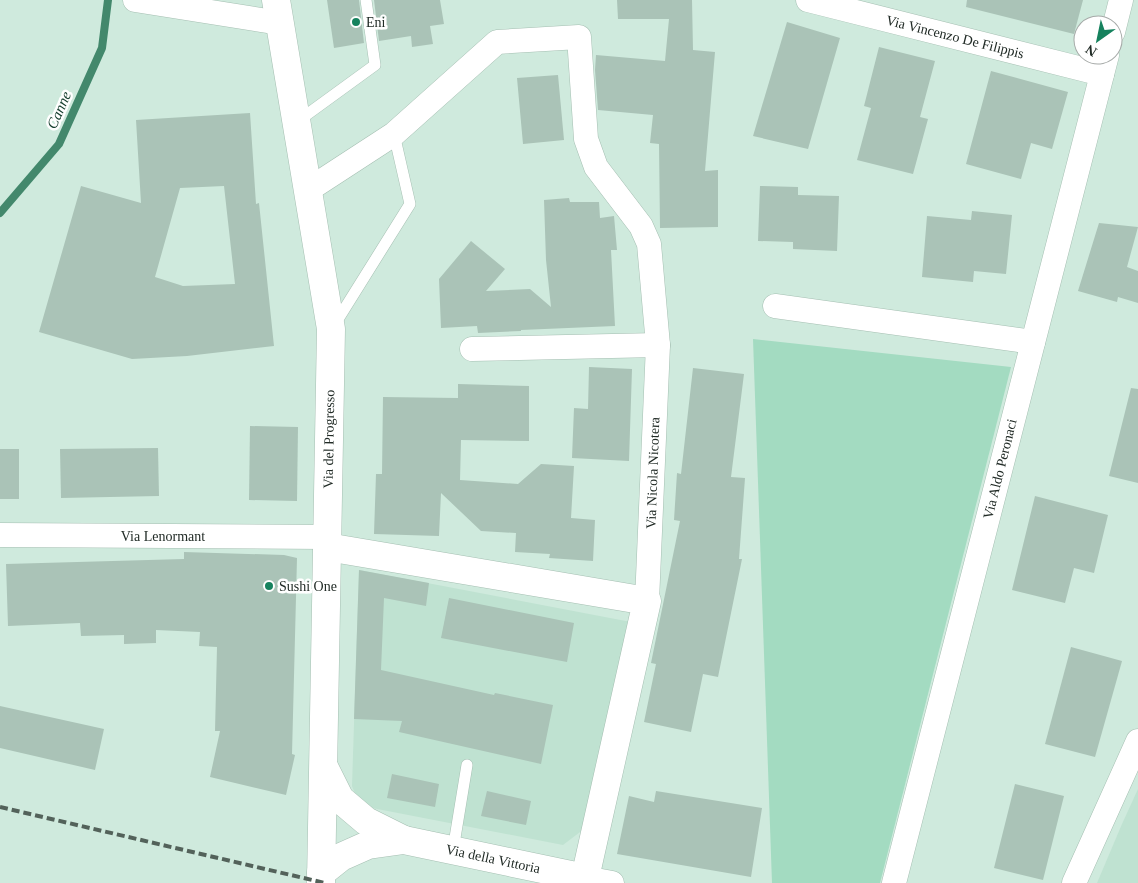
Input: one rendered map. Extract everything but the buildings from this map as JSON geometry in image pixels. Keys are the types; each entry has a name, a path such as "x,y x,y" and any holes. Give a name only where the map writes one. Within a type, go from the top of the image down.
{"street":[{"path":"135,0 278,11"},
{"name":"Via Vincenzo De Filippis","path":"808,0 1073,57"},
{"path":"1117,15 1121,0"},
{"name":"Via del Progresso","path":"278,11 331,329 321,878"},
{"name":"Via Nicola Nicotera","path":"394,134 497,42 579,37 586,139 596,167 641,226 649,244 658,345 647,601"},
{"name":"Via Aldo Peronaci","path":"894,883 1105,65"},
{"path":"308,190 394,134"},
{"path":"775,306 1033,342"},
{"path":"472,349 658,345"},
{"name":"Via Lenormant","path":"0,535 327,542"},
{"path":"327,542 647,601 584,878"},
{"path":"1074,883 1138,741"},
{"name":"Via della Vittoria","path":"324,766 340,799 366,821 404,840 612,883"},
{"name":"Via della Vittoria","path":"321,878 341,857 368,844 404,840"}],"lane":[{"path":"296,122 375,65 366,0"},
{"path":"331,329 410,204 394,134"},
{"path":"453,850 467,764"}],"shaded area":[{"path":"753,339 1011,367 880,883 772,883"},
{"path":"359,570 631,622 584,829 563,845 367,807 357,799 352,786"},
{"path":"1138,789 1138,883 1097,883 1122,824"}],"waterway":[{"name":"Canne","path":"0,213 59,144 102,48 108,0"}],"railway":[{"path":"0,807 325,883"}],"place":[{"name":"Eni","path":"356,22"},
{"name":"Sushi One","path":"269,586"}]}
